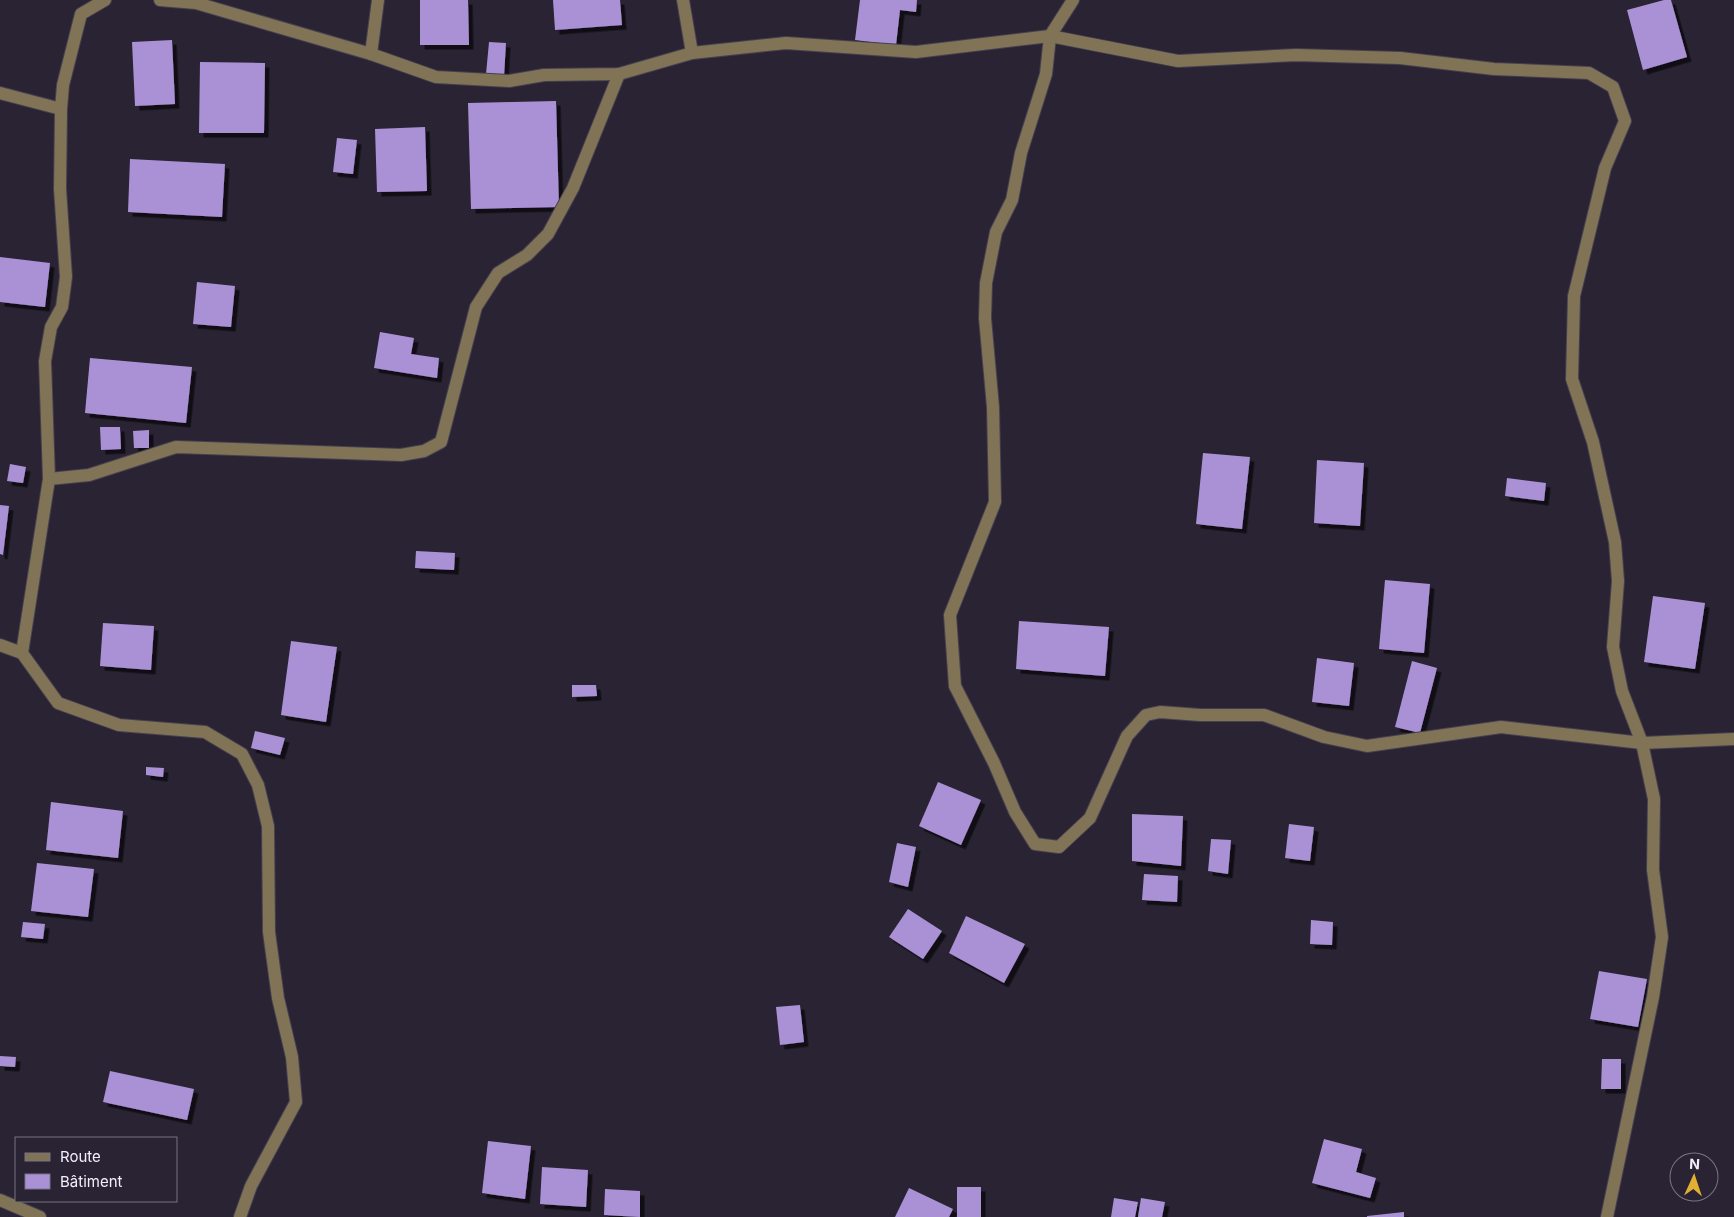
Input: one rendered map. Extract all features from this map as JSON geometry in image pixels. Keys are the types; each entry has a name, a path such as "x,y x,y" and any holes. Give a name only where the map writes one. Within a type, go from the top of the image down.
{"street":[{"path":"22,653 49,479 45,361 51,327 62,307 66,277 60,189 61,109 64,85 82,14 105,0"},
{"path":"160,0 196,3 371,54 436,77 509,81 544,75 619,74 692,53 786,43 916,52 1050,36 1178,61 1296,54 1400,58 1494,69 1589,73 1613,87 1625,121 1604,168 1574,296 1572,379 1593,442 1615,542 1618,581 1614,647 1625,700 1642,743 1654,799 1653,870 1662,937 1653,997 1607,1217"},
{"path":"371,54 378,0"},
{"path":"683,0 692,53"},
{"path":"1072,0 1050,36 1046,74 1021,153 1012,200 996,232 986,283 985,318 993,415 995,502 950,616 955,686 990,756 1015,812 1035,844 1059,847 1090,818 1128,736 1146,715 1160,712 1200,715 1264,715 1324,737 1367,746 1501,727 1642,743 1734,739"},
{"path":"49,479 89,475 176,447 401,455 424,451 442,442 476,307 498,273 527,255 548,234 573,188 619,74"},
{"path":"0,93 61,109"},
{"path":"0,645 22,653 58,703 119,725 204,732 242,754 258,785 268,826 269,932 278,998 292,1057 296,1102 251,1186 240,1217"},
{"path":"0,1200 40,1217"}],"building":[{"path":"420,0 468,0 469,45 420,45"},
{"path":"553,0 620,0 622,25 555,30"},
{"path":"860,0 917,0 916,12 900,10 896,45 855,40"},
{"path":"1664,0 1671,0 1687,57 1643,70 1627,10"},
{"path":"172,40 175,104 135,106 132,42"},
{"path":"489,42 506,43 504,76 486,74"},
{"path":"200,62 265,63 264,133 199,133"},
{"path":"556,101 559,207 471,209 468,103"},
{"path":"425,127 427,191 377,192 375,129"},
{"path":"337,138 357,140 353,174 333,172"},
{"path":"130,159 225,164 222,217 128,212"},
{"path":"0,257 50,263 45,307 0,302"},
{"path":"197,282 235,286 231,327 193,324"},
{"path":"380,332 414,338 411,354 439,358 437,378 374,368"},
{"path":"90,358 192,367 186,423 85,413"},
{"path":"100,427 120,427 121,449 101,450"},
{"path":"149,430 149,448 134,448 133,431"},
{"path":"1203,453 1250,457 1242,529 1196,524"},
{"path":"1317,460 1364,463 1360,526 1314,523"},
{"path":"10,464 26,467 23,483 7,481"},
{"path":"1507,478 1546,483 1544,501 1505,496"},
{"path":"0,505 9,506 3,555 0,554"},
{"path":"416,551 455,553 454,570 415,568"},
{"path":"1385,580 1430,584 1424,653 1379,649"},
{"path":"1653,596 1705,603 1695,669 1644,662"},
{"path":"1019,621 1109,627 1105,676 1016,669"},
{"path":"103,623 154,626 151,670 100,666"},
{"path":"291,641 337,647 326,722 281,715"},
{"path":"1317,658 1354,663 1349,706 1312,702"},
{"path":"1412,661 1437,668 1420,733 1395,727"},
{"path":"572,685 596,685 597,696 572,697"},
{"path":"255,731 285,738 280,755 251,748"},
{"path":"146,767 164,768 163,777 146,775"},
{"path":"938,782 981,800 961,845 919,826"},
{"path":"51,802 123,811 118,858 46,850"},
{"path":"1132,814 1183,816 1181,866 1132,861"},
{"path":"1289,824 1314,827 1310,861 1285,858"},
{"path":"1211,839 1231,840 1228,874 1208,871"},
{"path":"897,843 916,847 908,887 889,882"},
{"path":"37,863 94,869 88,917 31,911"},
{"path":"1144,874 1178,876 1177,902 1142,900"},
{"path":"908,909 942,931 923,959 889,937"},
{"path":"966,916 1025,944 1004,983 949,953"},
{"path":"1311,920 1333,922 1332,945 1310,944"},
{"path":"23,922 45,924 43,939 21,937"},
{"path":"1599,971 1647,979 1638,1027 1590,1019"},
{"path":"800,1005 804,1042 780,1045 776,1007"},
{"path":"0,1056 16,1057 15,1067 0,1066"},
{"path":"1602,1059 1621,1059 1621,1089 1601,1089"},
{"path":"110,1071 194,1089 187,1120 103,1102"},
{"path":"1324,1139 1362,1149 1356,1172 1376,1178 1370,1198 1312,1183"},
{"path":"488,1141 531,1146 525,1199 482,1193"},
{"path":"542,1167 588,1170 586,1207 540,1204"},
{"path":"957,1187 981,1187 981,1217 957,1217"},
{"path":"909,1188 953,1209 949,1217 895,1217"},
{"path":"605,1189 640,1191 640,1217 604,1215"},
{"path":"1114,1198 1138,1202 1135,1217 1111,1217"},
{"path":"1141,1198 1165,1202 1162,1217 1138,1217"},
{"path":"1404,1212 1404,1217 1367,1217 1367,1216"}]}
